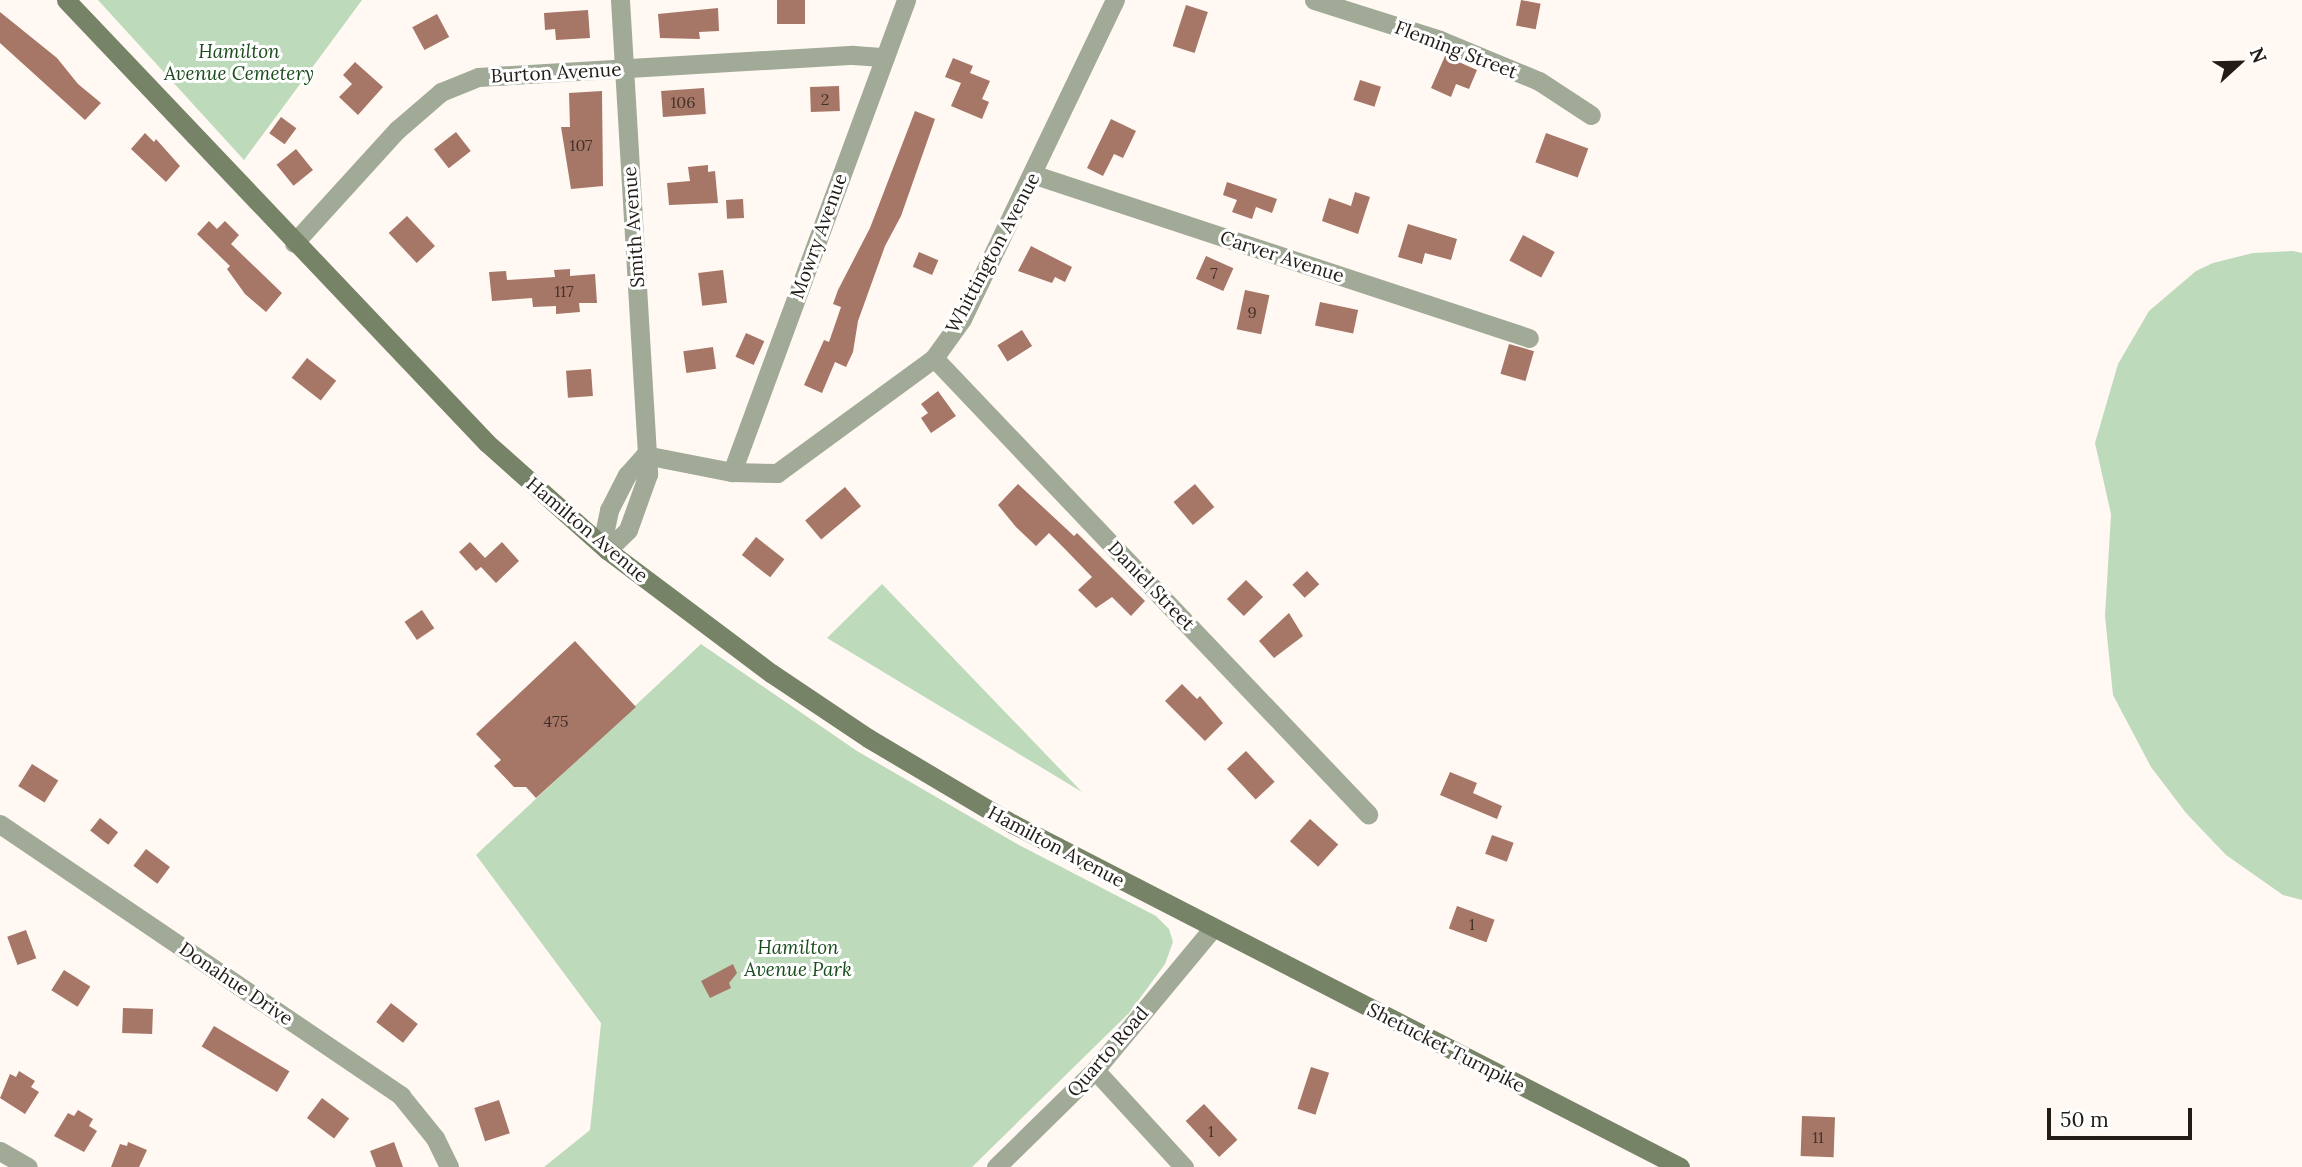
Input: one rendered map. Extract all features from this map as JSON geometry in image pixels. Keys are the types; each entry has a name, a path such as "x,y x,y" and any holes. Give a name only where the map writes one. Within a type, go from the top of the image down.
{"main road":[{"name":"Hamilton Avenue","path":"66,0 294,243 487,443 607,550 771,673 868,738 1013,824 1212,929"},
{"name":"Shetucket Turnpike","path":"1212,929 1680,1167"}],"street":[{"name":"Smith Avenue","path":"607,550 628,530 644,496 648,474 645,454 645,379 620,0"},
{"name":"Mowry Avenue","path":"732,472 906,0"},
{"name":"Whittington Avenue","path":"645,454 732,472 777,473 934,358 961,319 1035,175 1085,55 1115,0"},
{"name":"Fleming Street","path":"1314,0 1440,40 1539,81 1591,115"},
{"name":"Burton Avenue","path":"294,243 397,130 441,92 478,77 885,57"},
{"name":"Carver Avenue","path":"1035,175 1529,338"},
{"name":"Daniel Street","path":"934,358 1368,814"},
{"name":"Donahue Drive","path":"0,824 401,1096 435,1138 449,1167"},
{"name":"Quarto Road","path":"996,1167 1095,1070 1212,929"},
{"path":"1095,1070 1184,1167"},
{"path":"0,1151 28,1167"}],"green space":[{"name":"Hamilton Avenue Cemetery","path":"98,0 362,0 244,160"},
{"path":"2253,253 2302,253 2302,900 2283,895 2226,855 2186,813 2151,767 2113,695 2105,616 2111,514 2095,443 2118,364 2149,311 2196,271 2213,263"},
{"path":"882,584 1082,792 827,638"},
{"name":"Hamilton Avenue Park","path":"701,644 857,751 1019,845 1156,916 1169,929 1173,942 1165,964 1129,1013 972,1167 544,1167 590,1130 601,1023 476,855"}],"building":[{"path":"777,0 805,0 805,24 777,24"},
{"path":"1521,0 1541,4 1536,29 1516,26"},
{"path":"1186,5 1208,12 1195,53 1173,46"},
{"path":"718,8 719,31 699,32 700,39 660,38 658,14"},
{"path":"588,10 590,38 556,40 555,29 545,30 544,13"},
{"path":"0,12 57,58 78,84 101,103 85,120 0,43"},
{"path":"437,14 449,37 424,50 412,27"},
{"path":"1445,56 1477,70 1469,89 1456,84 1451,97 1431,88"},
{"path":"953,58 973,66 970,73 990,81 982,99 989,102 982,119 951,106 961,83 945,77"},
{"path":"355,62 383,87 358,115 339,97 352,84 343,75"},
{"path":"1360,80 1381,87 1374,107 1354,100"},
{"path":"839,86 840,111 811,112 810,87"},
{"path":"704,88 706,114 663,117 661,91"},
{"path":"602,91 603,186 571,189 561,127 570,127 569,93"},
{"path":"915,111 935,119 901,216 885,246 858,321 853,352 846,367 835,362 822,393 804,385 824,340 829,342 841,307 833,304 838,290 870,228"},
{"path":"281,117 296,128 285,144 269,133"},
{"path":"1111,119 1136,131 1123,158 1114,154 1103,176 1087,168"},
{"path":"456,132 471,151 449,168 434,149"},
{"path":"145,133 154,142 156,139 180,166 166,182 131,149"},
{"path":"1546,133 1588,148 1578,178 1535,162"},
{"path":"296,149 313,170 294,186 277,165"},
{"path":"708,165 708,172 715,171 718,203 669,205 667,183 690,181 688,167"},
{"path":"1227,182 1277,199 1272,213 1256,207 1252,219 1232,212 1237,200 1223,195"},
{"path":"1355,192 1370,197 1358,234 1322,221 1329,198 1351,206"},
{"path":"743,199 744,218 727,219 726,200"},
{"path":"407,216 435,246 417,263 389,233"},
{"path":"209,221 217,229 225,221 239,235 231,244 282,293 266,312 245,294 227,269 230,266 197,234"},
{"path":"1408,224 1457,239 1451,260 1425,253 1422,264 1398,257"},
{"path":"1523,235 1555,252 1541,278 1509,261"},
{"path":"1031,246 1072,267 1065,282 1055,277 1052,283 1018,271"},
{"path":"919,252 938,260 932,275 913,267"},
{"path":"1206,256 1233,268 1223,291 1196,279"},
{"path":"570,269 570,276 595,274 597,303 579,303 580,312 556,314 556,306 533,307 532,298 492,301 489,272 506,271 507,280 555,277 554,270"},
{"path":"723,270 727,303 702,306 698,273"},
{"path":"1245,290 1269,295 1261,334 1237,329"},
{"path":"1320,302 1358,310 1353,334 1315,325"},
{"path":"1022,330 1032,346 1007,361 997,345"},
{"path":"746,333 764,341 754,365 735,357"},
{"path":"1509,344 1534,351 1525,381 1500,374"},
{"path":"713,347 716,369 686,373 683,351"},
{"path":"307,358 336,381 321,400 292,378"},
{"path":"591,369 593,396 568,398 566,371"},
{"path":"938,391 956,416 931,433 921,418 928,413 921,404"},
{"path":"1018,484 1074,536 1077,533 1145,601 1131,616 1112,597 1096,608 1078,590 1092,577 1049,533 1036,546 1016,527 998,505"},
{"path":"1195,484 1214,507 1193,525 1174,502"},
{"path":"845,487 861,506 821,540 805,520"},
{"path":"756,537 784,559 770,577 742,555"},
{"path":"470,542 485,558 502,542 519,561 496,583 481,567 476,571 459,552"},
{"path":"1307,571 1319,584 1305,598 1292,585"},
{"path":"1246,580 1263,597 1244,616 1227,599"},
{"path":"422,610 434,628 417,640 405,622"},
{"path":"1289,613 1303,636 1274,658 1259,641"},
{"path":"575,641 636,707 536,798 526,787 514,787 494,766 501,760 476,734"},
{"path":"1182,684 1197,699 1200,696 1223,723 1205,741 1165,701"},
{"path":"1246,751 1275,782 1256,799 1227,769"},
{"path":"32,764 58,780 45,802 18,786"},
{"path":"1450,772 1477,783 1473,793 1502,806 1497,819 1440,795"},
{"path":"100,818 118,832 108,845 90,831"},
{"path":"1310,819 1338,844 1318,867 1290,841"},
{"path":"1492,835 1514,843 1507,862 1485,854"},
{"path":"146,849 170,867 157,884 133,866"},
{"path":"1457,906 1495,920 1486,942 1449,929"},
{"path":"26,930 36,958 17,965 7,937"},
{"path":"733,964 737,973 729,983 731,988 710,998 701,981"},
{"path":"64,970 90,986 78,1007 51,990"},
{"path":"391,1003 418,1024 403,1043 376,1022"},
{"path":"123,1008 153,1009 152,1034 122,1033"},
{"path":"214,1026 289,1071 277,1092 202,1047"},
{"path":"1311,1067 1329,1073 1315,1115 1297,1109"},
{"path":"19,1071 35,1081 31,1087 39,1092 25,1114 0,1098 10,1074 16,1077"},
{"path":"322,1098 349,1118 334,1138 307,1118"},
{"path":"499,1100 510,1133 485,1141 474,1108"},
{"path":"1204,1104 1237,1140 1219,1157 1186,1121"},
{"path":"78,1110 93,1119 89,1126 97,1131 84,1152 54,1136 68,1113 74,1116"},
{"path":"1802,1116 1835,1117 1834,1157 1801,1156"},
{"path":"128,1142 147,1150 139,1167 111,1167 120,1144 127,1146"},
{"path":"394,1142 403,1167 376,1167 370,1151"}]}
